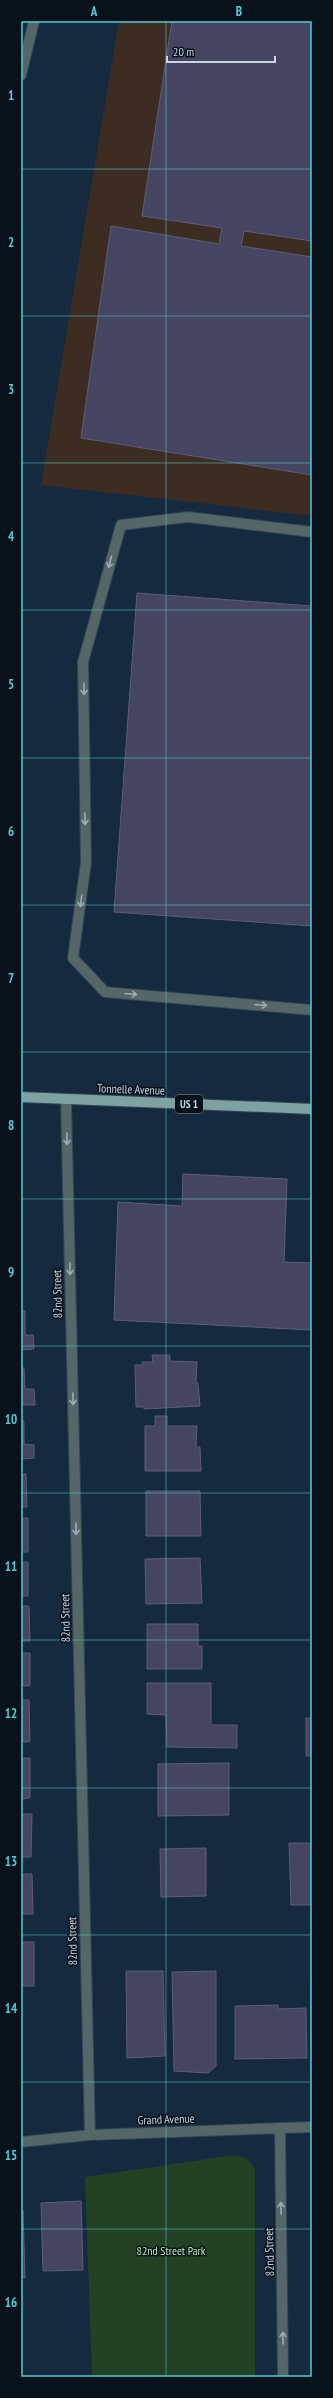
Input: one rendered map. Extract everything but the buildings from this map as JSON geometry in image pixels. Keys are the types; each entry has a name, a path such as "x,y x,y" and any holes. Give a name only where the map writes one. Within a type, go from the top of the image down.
{"main road":[{"name":"Tonnelle Avenue","path":"21,1097 312,1109"}],"street":[{"path":"21,75 34,21"},
{"path":"312,532 188,517 121,525 83,662 86,862 74,958 105,992 312,1010"},
{"name":"82nd Street","path":"66,1100 90,2135"},
{"name":"Grand Avenue","path":"21,2142 90,2135 312,2127"},
{"name":"82nd Street","path":"280,2128 283,2377"}],"shaded area":[{"path":"119,21 312,21 312,516 41,485"}],"green space":[{"name":"82nd Street Park","path":"228,2156 244,2158 250,2162 255,2169 255,2377 92,2377 85,2177"}]}
